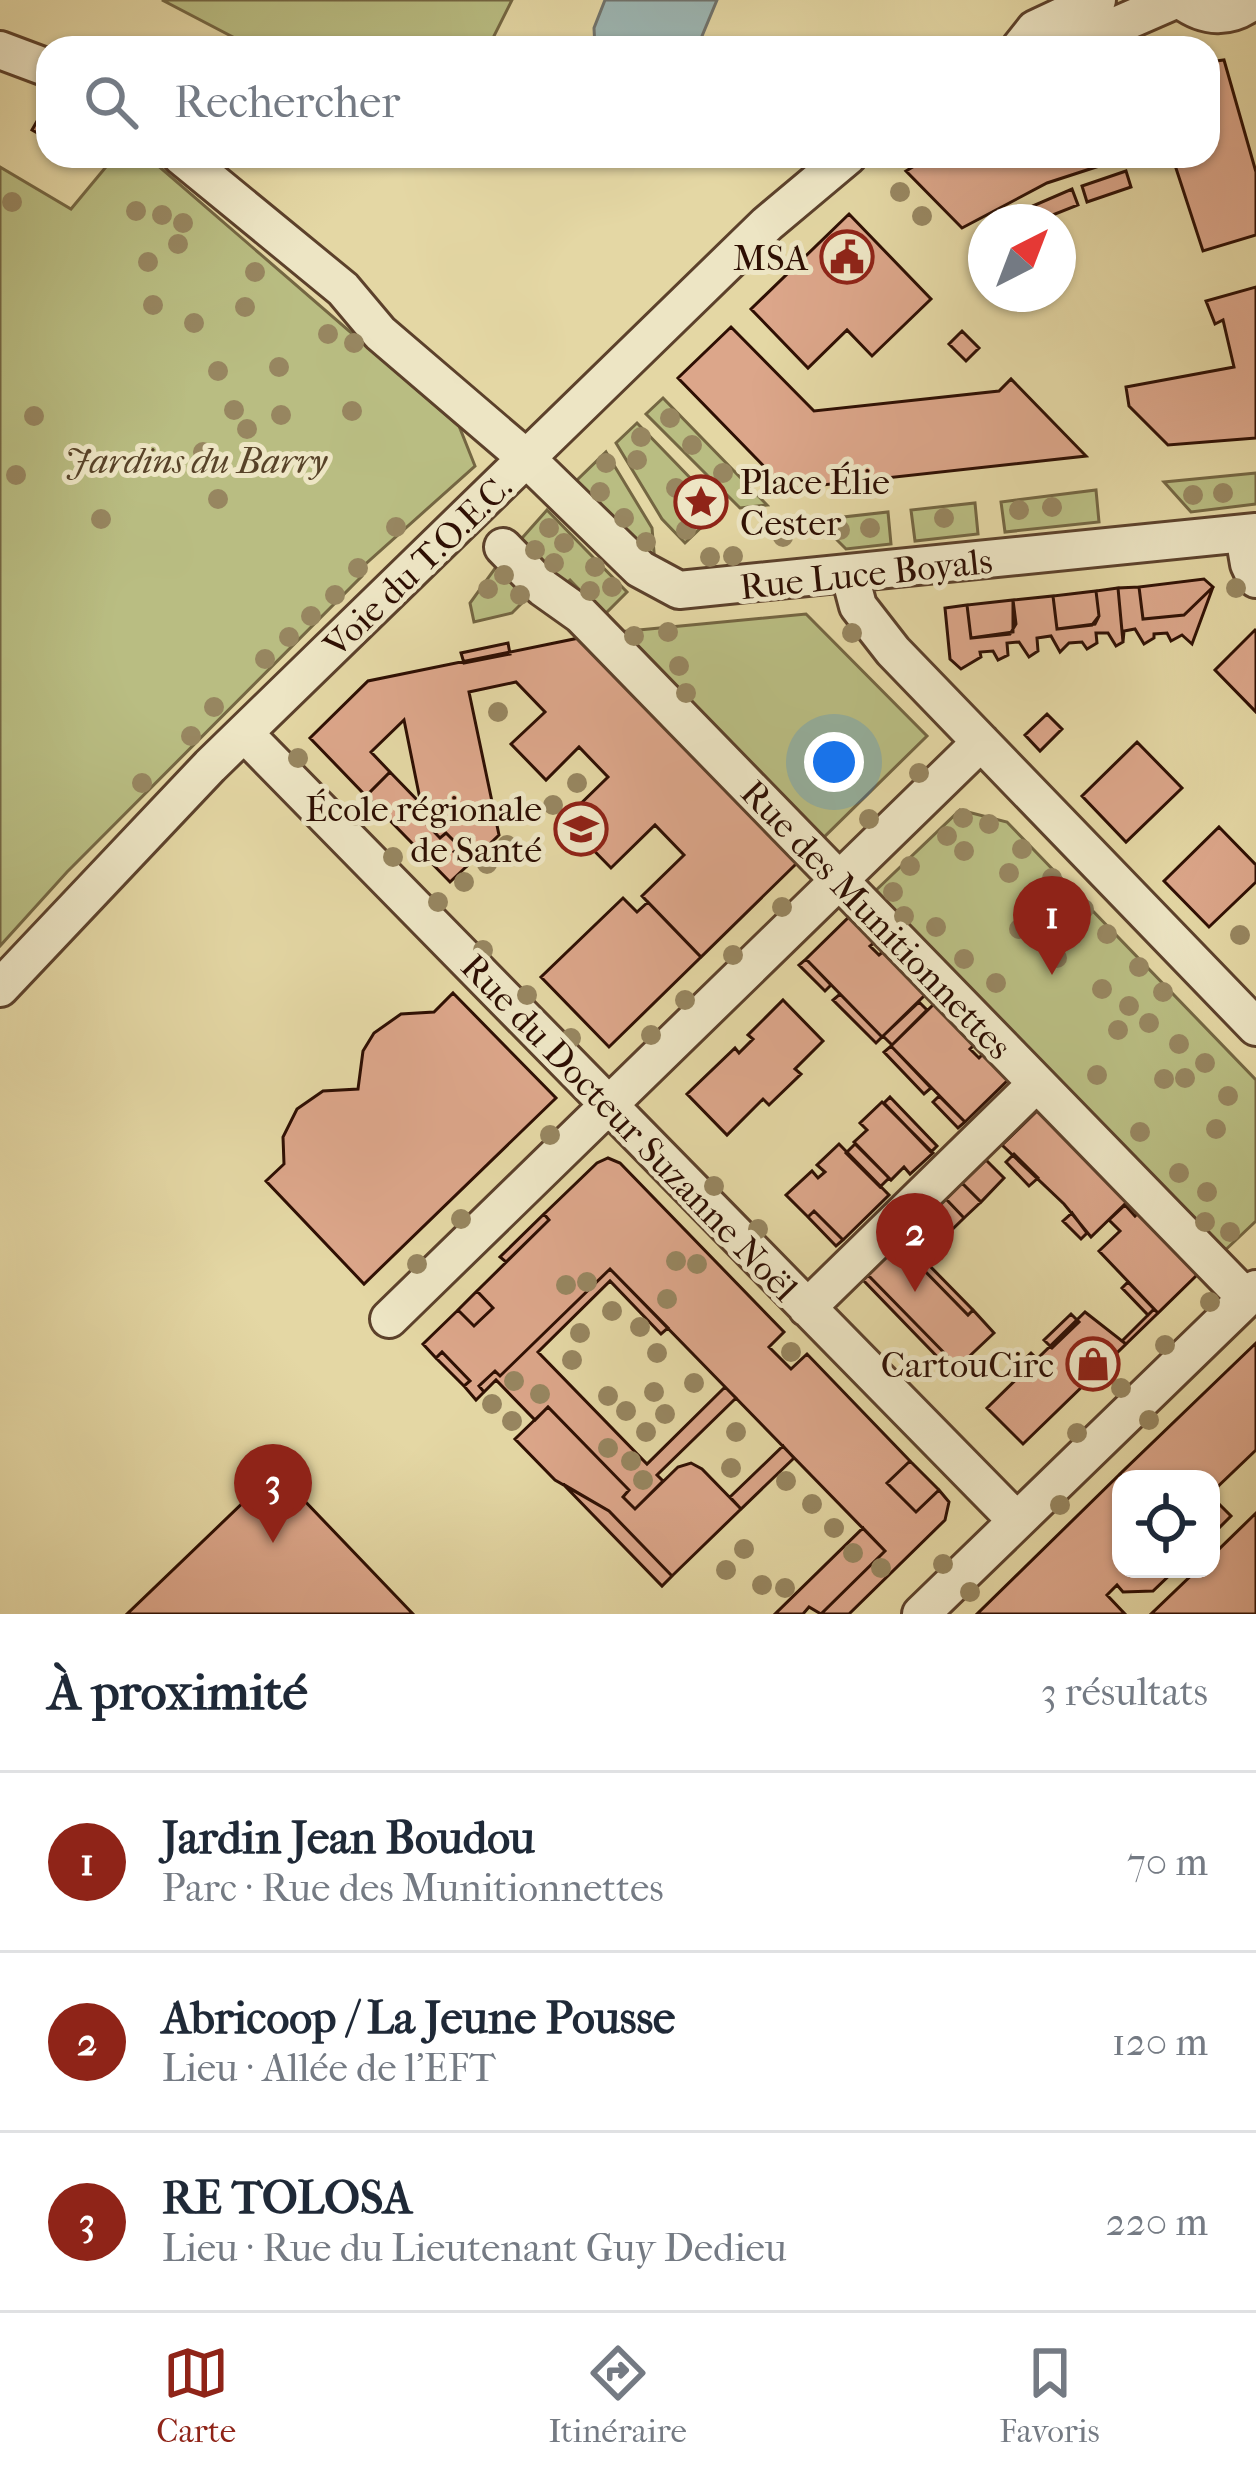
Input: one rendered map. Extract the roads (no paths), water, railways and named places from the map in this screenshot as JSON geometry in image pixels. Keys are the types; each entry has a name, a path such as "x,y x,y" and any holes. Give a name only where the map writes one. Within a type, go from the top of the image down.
{"street":[{"path":"1030,36 1035,29 1097,0"},
{"path":"1093,36 1178,0 1208,15 1251,15"},
{"path":"0,50 36,64"},
{"name":"Rue Luce Boyals","path":"196,168 343,289 380,332 526,458 640,568 679,590 1250,534"},
{"name":"Voie du T.O.E.C.","path":"0,988 244,733 767,224 834,168"},
{"path":"1250,534 1249,564 1256,579"},
{"name":"Rue des Munitionnettes","path":"503,547 543,588 580,615 1036,1084 1251,1293"},
{"path":"850,576 858,606 893,651 1256,1028"},
{"name":"Rue du Docteur Suzanne Noël","path":"244,733 1016,1520"},
{"path":"388,1319 981,742"},
{"path":"806,1308 1036,1084"},
{"path":"921,1614 1251,1293"}],"water":[{"path":"605,0 717,0 702,36 594,36"}],"place":[{"name":"MSA","path":"847,257"},
{"name":"Place Élie Cester","path":"701,502"},
{"name":"École régionale de Santé","path":"581,829"},
{"name":"Jardin Jean Boudou","path":"1052,975"},
{"name":"Abricoop / La Jeune Pousse","path":"915,1292"},
{"name":"CartouCirc","path":"1093,1364"},
{"name":"RE TOLOSA","path":"273,1543"}],"park label":[{"name":"Jardins du Barry","path":"196,460"}]}
